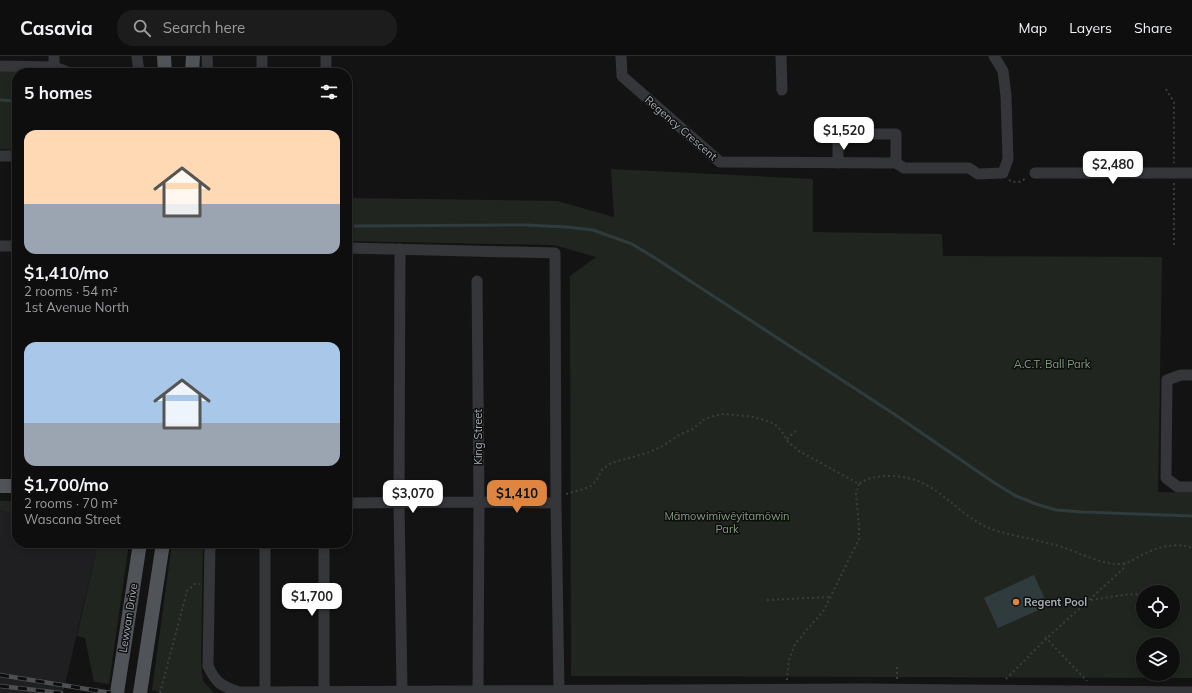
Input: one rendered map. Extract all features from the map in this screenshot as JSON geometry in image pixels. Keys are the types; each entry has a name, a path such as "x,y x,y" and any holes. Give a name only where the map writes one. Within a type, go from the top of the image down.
{"main road":[{"path":"164,56 165,68"},
{"path":"192,68 193,56"},
{"path":"0,486 12,486"},
{"name":"Lewvan Drive","path":"117,693 139,548"},
{"name":"Lewvan Drive","path":"140,693 162,548"}],"street":[{"path":"137,56 138,68"},
{"path":"208,56 208,68"},
{"path":"262,56 262,68"},
{"path":"326,56 326,68"},
{"name":"Regency Crescent","path":"622,56 622,76 720,162 896,163 904,168 969,168 978,174 1003,173"},
{"path":"781,56 782,90"},
{"path":"994,56 1003,71 1006,96 1008,159 1003,173"},
{"path":"0,66 54,61 63,68"},
{"path":"838,163 838,134 896,134 896,163"},
{"path":"0,156 12,156"},
{"path":"1034,173 1192,173"},
{"path":"0,246 12,246"},
{"path":"352,248 555,253 556,498 559,690"},
{"path":"400,249 399,502 402,690"},
{"name":"King Street","path":"477,281 479,502 478,690"},
{"path":"1192,375 1182,375 1167,380 1166,478 1178,487 1192,487"},
{"path":"352,503 479,502 556,498"},
{"path":"210,548 208,666 217,682 224,687 239,692 788,689 1192,692"},
{"path":"265,548 265,692"},
{"path":"324,548 324,691"}],"path":[{"path":"1003,173 1012,182 1019,182 1034,173"},
{"path":"556,498 591,486 596,481 602,470 611,463 654,450 679,435 693,429 704,420 717,415 734,415 761,419 777,426 788,442 799,451 859,484"},
{"path":"787,439 797,430"},
{"path":"788,689 788,670 791,652 795,644 824,610 858,539 860,526 856,494 859,484 865,480 882,476 904,476 912,478 933,489 972,518 992,529 1050,543 1104,562 1118,565 1125,564 1150,551 1162,548 1178,545 1192,548"},
{"path":"995,690 1046,638 1123,569 1125,564"},
{"path":"160,693 187,591 195,584 210,584"},
{"path":"1090,600 1136,594"},
{"path":"767,600 830,597"},
{"path":"1046,638 1095,691"}],"shaded area":[{"path":"0,510 12,512 12,548 97,548 63,693 0,693"},
{"name":"Regent Pool","path":"1034,575 1048,606 998,628 984,598"}],"green space":[{"path":"0,66 20,68 12,68 12,150 0,149"},
{"path":"611,169 813,179 813,232 942,234 943,256 1162,257 1158,492 1192,493 1192,678 1180,678 1180,637 1136,637 1136,678 571,676 570,276 596,257 554,245 352,241 352,198 557,201 614,217"},
{"path":"0,501 12,501 12,513 0,510"},
{"path":"97,548 128,548 109,684 94,682 85,638 77,636"},
{"path":"171,548 203,548 201,662 203,681 214,693 164,693 152,690"}],"waterway":[{"path":"0,100 12,101"},
{"path":"355,226 526,225 593,230 632,244 655,258 894,414 993,482 1016,496 1056,510 1192,516"}],"railway":[{"path":"0,675 111,693"},
{"path":"0,686 61,693"}],"place":[{"name":"Regent Pool","path":"1016,602"}],"park label":[{"name":"A.C.T. Ball Park","path":"1052,364"},
{"name":"Māmowimīwēyitamōwin Park","path":"727,522"}]}
